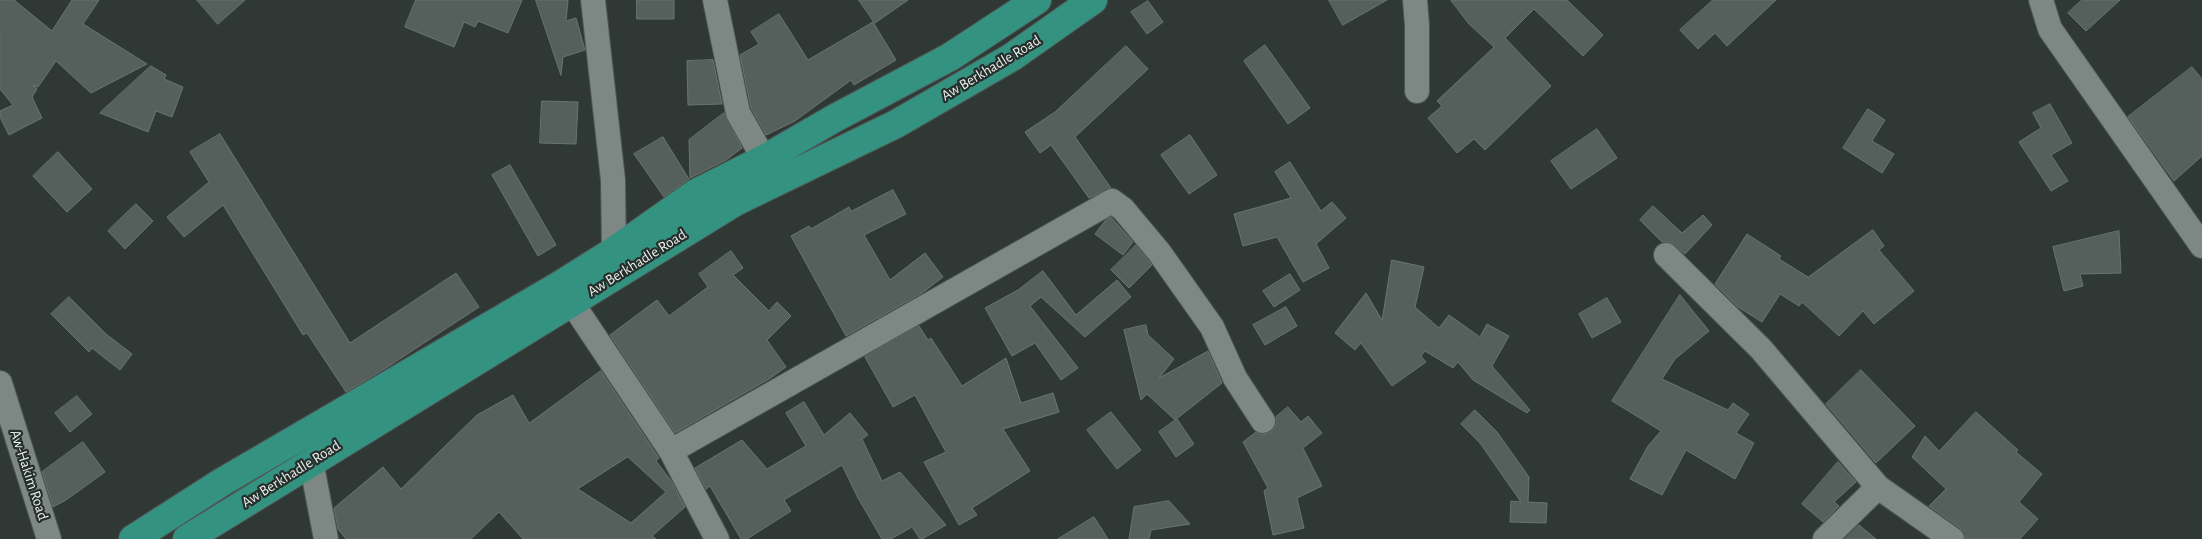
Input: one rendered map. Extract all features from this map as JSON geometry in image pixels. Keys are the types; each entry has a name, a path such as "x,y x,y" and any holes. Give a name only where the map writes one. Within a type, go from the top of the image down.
{"main road":[{"name":"Aw Berkhadle Road","path":"620,261 696,193 764,159 835,118 950,57 1037,0"},
{"name":"Aw Berkhadle Road","path":"188,539 620,261 735,202 896,124 1004,62 1093,0"},
{"name":"Aw Berkhadle Road","path":"133,539 222,482 566,294"}],"street":[{"path":"593,0 620,261"},
{"path":"715,0 738,113 764,159"},
{"path":"1414,0 1417,25 1417,92"},
{"path":"2041,0 2050,29 2202,246"},
{"path":"670,452 1112,201 1123,209 1159,252 1212,327 1235,378 1263,421"},
{"path":"1666,255 1761,349 1878,487 1952,539"},
{"path":"566,294 670,452 717,539"},
{"name":"Aw-Hakim Road","path":"0,383 49,539"},
{"path":"311,461 326,539"},
{"path":"1825,539 1878,487"}],"building":[{"path":"0,0 14,0 52,31 72,0 99,0 83,24 147,64 91,93 56,61 38,87 33,85 37,89 32,97 42,118 9,135 0,117 0,111 13,105 0,89"},
{"path":"197,0 245,0 218,24"},
{"path":"416,0 522,0 508,33 478,21 475,27 464,22 454,47 405,27"},
{"path":"536,0 568,0 566,21 576,18 585,50 563,57 561,75"},
{"path":"637,0 674,0 674,19 637,19"},
{"path":"859,0 908,0 875,23"},
{"path":"1329,0 1387,0 1343,25"},
{"path":"1451,0 1567,0 1603,35 1583,56 1534,9 1505,38 1551,86 1485,150 1474,139 1457,153 1428,118 1442,106 1437,101 1494,47 1469,24"},
{"path":"1713,0 1776,0 1727,46 1715,33 1698,49 1680,30"},
{"path":"2082,0 2120,0 2086,31 2068,13"},
{"path":"1148,1 1163,22 1147,34 1131,12"},
{"path":"779,14 808,60 873,22 896,60 854,85 851,80 795,121 766,135 751,108 740,55 759,44 751,32"},
{"path":"1265,45 1310,108 1288,124 1244,61"},
{"path":"1126,46 1148,69 1075,137 1111,188 1089,198 1051,145 1040,153 1025,132 1055,112"},
{"path":"713,60 722,104 688,105 687,61"},
{"path":"151,66 166,75 164,79 183,87 172,117 156,111 148,132 100,113"},
{"path":"2192,67 2202,79 2202,156 2174,181 2128,117"},
{"path":"542,101 578,102 576,144 540,143"},
{"path":"2050,104 2072,143 2051,155 2068,181 2051,191 2019,142 2041,128 2033,113"},
{"path":"1868,109 1885,120 1872,141 1894,154 1882,173 1843,148"},
{"path":"724,113 742,148 726,160 690,178 689,140"},
{"path":"1597,129 1617,158 1571,189 1551,161"},
{"path":"220,134 350,343 456,273 479,307 346,392 307,333 303,335 223,205 184,237 167,217 209,182 190,152"},
{"path":"1190,135 1217,175 1189,194 1161,155"},
{"path":"663,137 689,179 664,197 634,154"},
{"path":"58,152 92,189 67,212 33,176"},
{"path":"1290,162 1321,211 1332,202 1346,218 1316,244 1329,268 1303,282 1277,237 1243,246 1234,214 1291,198 1275,172"},
{"path":"510,165 556,245 538,256 492,175"},
{"path":"893,190 906,214 864,235 890,280 925,253 943,277 922,293 846,336 791,236 809,226 811,229 849,207 851,211"},
{"path":"136,204 153,221 125,249 108,231"},
{"path":"1653,206 1682,233 1703,215 1712,225 1685,254 1670,242 1662,242 1640,220"},
{"path":"1111,217 1133,242 1123,255 1095,234 1105,221"},
{"path":"1873,230 1884,246 1879,250 1914,291 1874,324 1863,311 1839,336 1802,302 1799,306 1780,294 1762,322 1738,307 1715,284 1747,234 1781,256 1779,259 1808,277"},
{"path":"2119,231 2121,273 2080,274 2083,286 2064,291 2053,247"},
{"path":"1136,245 1152,265 1129,288 1111,270"},
{"path":"731,251 743,268 733,275 769,311 777,302 791,316 767,340 786,367 769,379 675,433 610,335 657,300 669,316 708,287 699,274"},
{"path":"1392,260 1424,267 1415,307 1439,328 1449,315 1480,337 1487,324 1509,336 1492,366 1530,410 1527,413 1473,380 1458,362 1453,368 1425,351 1421,356 1426,362 1392,386 1361,343 1355,350 1335,333 1366,293 1382,320"},
{"path":"1043,271 1076,315 1117,280 1131,297 1085,337 1041,297 1030,306 1078,368 1061,380 1035,343 1012,356 985,308 1018,290"},
{"path":"1290,274 1300,290 1274,307 1263,291"},
{"path":"1680,295 1709,331 1675,359 1662,379 1728,410 1733,403 1749,414 1736,433 1754,443 1735,479 1686,450 1662,495 1630,479 1648,446 1661,431 1612,401"},
{"path":"69,297 106,334 132,354 120,370 92,348 89,352 51,314"},
{"path":"1607,298 1621,322 1592,338 1579,314"},
{"path":"1286,307 1297,326 1265,345 1253,325"},
{"path":"1146,325 1148,335 1174,359 1159,378 1208,351 1222,383 1175,420 1147,394 1141,400 1124,330"},
{"path":"919,326 928,340 931,338 962,386 1006,358 1021,403 1053,393 1059,412 1003,429 1030,471 972,508 977,515 959,525 924,462 946,452 915,395 893,407 865,357"},
{"path":"1861,370 1915,426 1876,463 1826,404"},
{"path":"601,371 659,458 656,461 672,482 685,507 652,536 656,539 523,539 499,512 471,539 346,539 338,529 334,508 383,467 401,489 477,415 513,395 529,423","holes":["628,457 666,492 631,523 578,489"]},
{"path":"77,396 92,414 70,432 55,413"},
{"path":"804,402 824,435 850,413 868,435 862,439 882,481 900,472 946,525 922,539 920,539 912,527 891,539 882,539 858,498 842,465 784,500 791,511 747,539 741,539 710,486 706,489 695,468 742,440 767,469 806,446 786,413"},
{"path":"1288,407 1301,422 1308,416 1322,433 1303,448 1322,486 1297,498 1304,528 1273,535 1264,491 1268,488 1243,442 1256,432 1263,435 1271,432 1275,427 1276,417"},
{"path":"1475,410 1497,432 1529,477 1528,502 1547,503 1546,523 1510,522 1511,501 1521,502 1480,443 1461,424"},
{"path":"1111,412 1141,450 1117,469 1087,430"},
{"path":"1976,412 2018,450 2016,452 2042,474 2019,502 2038,519 2020,539 1966,539 1960,528 1929,506 1946,489 1912,457 1925,436 1939,451"},
{"path":"1177,419 1194,444 1176,457 1159,432"},
{"path":"83,442 105,472 53,507 42,472"},
{"path":"1838,462 1856,482 1834,502 1839,506 1823,522 1802,504"},
{"path":"1169,501 1190,524 1151,530 1149,539 1129,539 1134,507"},
{"path":"1094,517 1108,539 1058,539"},
{"path":"1859,525 1876,539 1845,539"}]}
